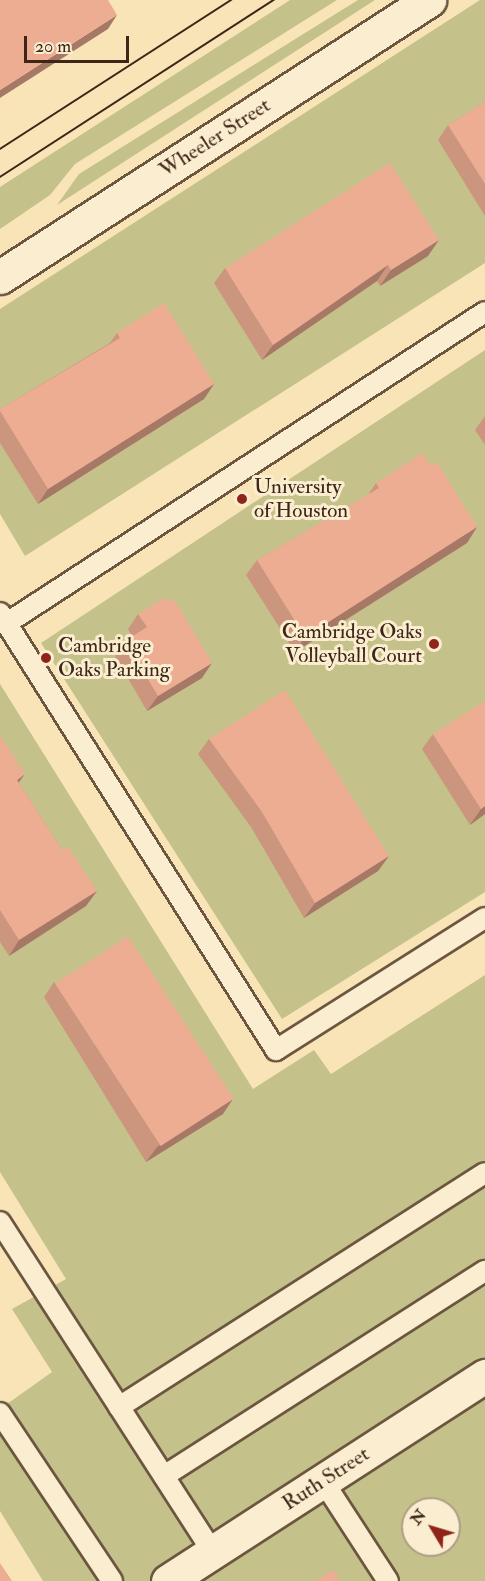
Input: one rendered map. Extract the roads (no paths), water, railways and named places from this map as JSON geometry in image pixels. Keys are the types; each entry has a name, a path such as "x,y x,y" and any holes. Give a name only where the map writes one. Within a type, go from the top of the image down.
{"main road":[{"name":"Wheeler Street","path":"0,277 429,0"},
{"name":"Ruth Street","path":"168,1581 485,1376"}],"lane":[{"path":"485,312 3,618 276,1050 485,918"},
{"path":"119,1407 485,1173"},
{"path":"0,1222 213,1552"},
{"path":"164,1476 485,1271"},
{"path":"0,1413 112,1581"},
{"path":"323,1481 388,1581"}],"tram line":[{"path":"0,149 231,0"},
{"path":"0,177 274,0"}],"place":[{"name":"University of Houston","path":"242,499"},
{"name":"Cambridge Oaks Volleyball Court","path":"434,644"},
{"name":"Cambridge Oaks Parking","path":"46,658"}]}
